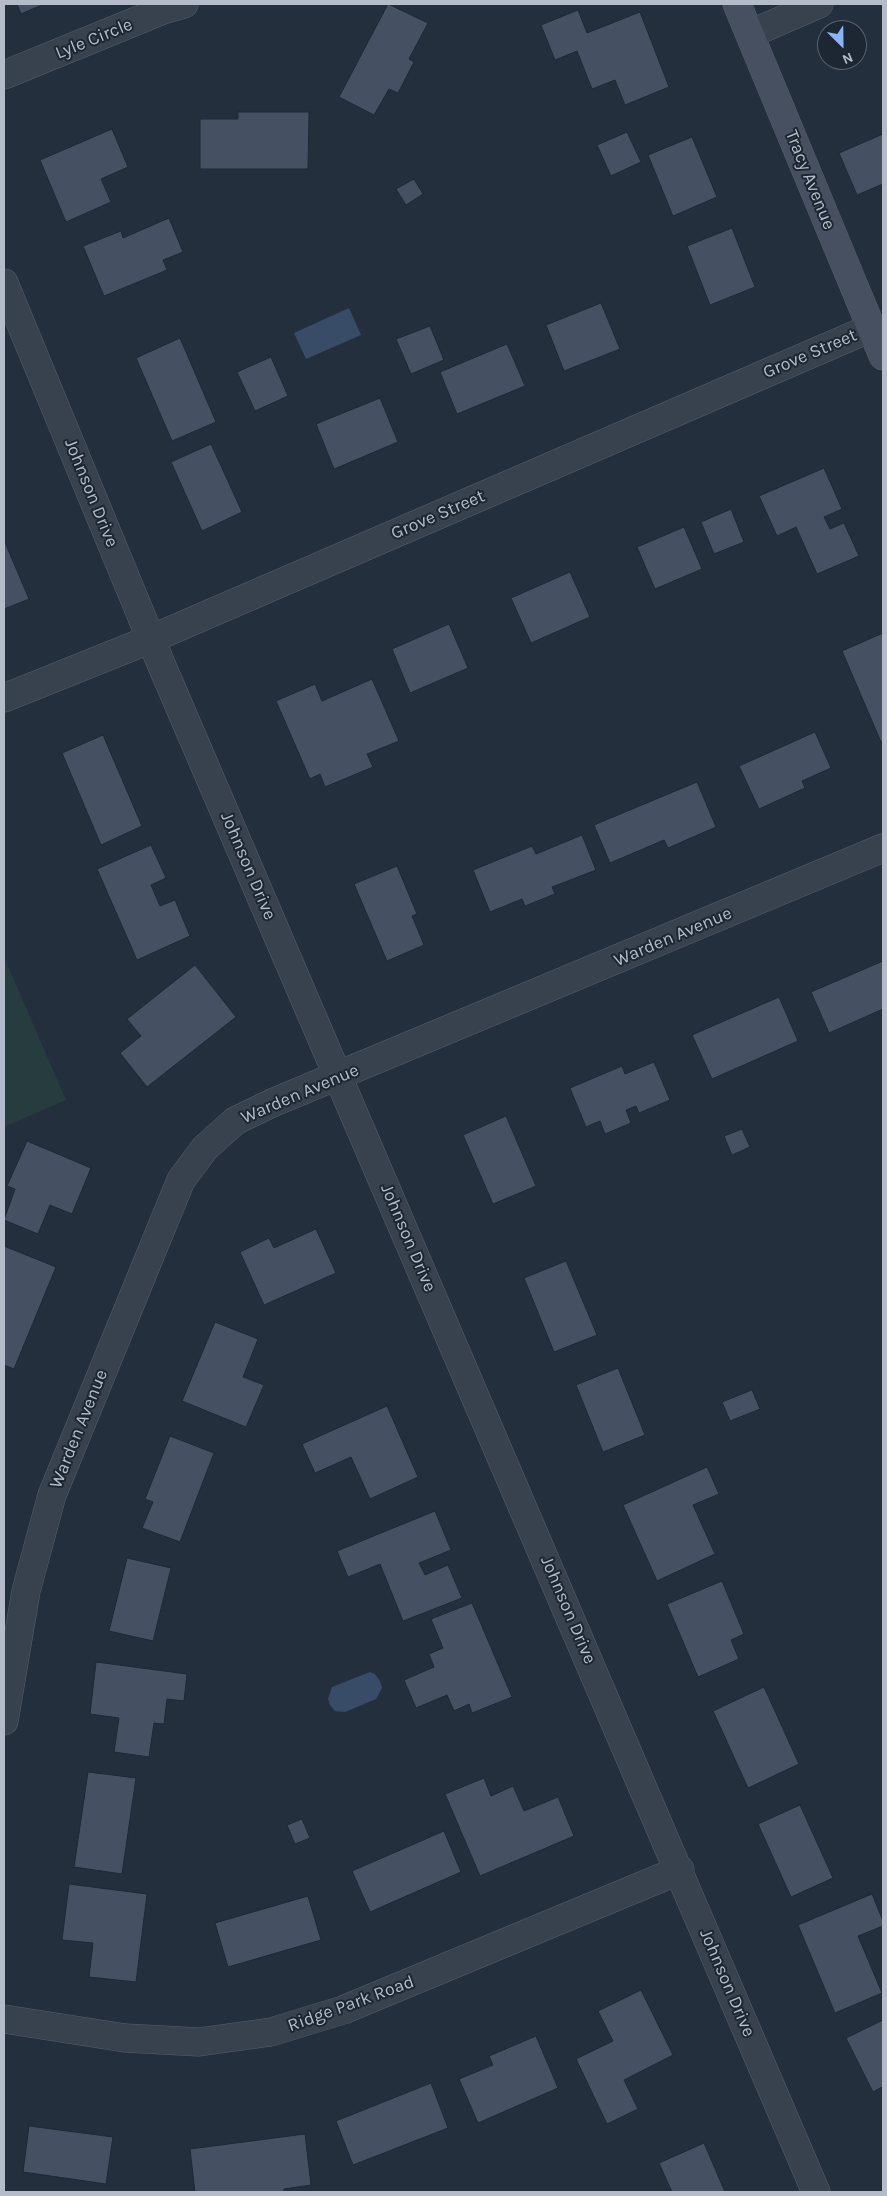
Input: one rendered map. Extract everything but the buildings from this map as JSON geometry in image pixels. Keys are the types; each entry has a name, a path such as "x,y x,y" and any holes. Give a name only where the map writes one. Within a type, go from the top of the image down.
{"street":[{"name":"Lyle Circle","path":"4,75 163,10 184,4"},
{"name":"Tracy Avenue","path":"737,4 883,356"},
{"path":"750,34 819,4"},
{"name":"Johnson Drive","path":"4,283 151,639 680,1870 816,2192"},
{"name":"Grove Street","path":"4,698 151,639 871,328"},
{"name":"Warden Avenue","path":"4,1721 26,1591 52,1495 181,1180 205,1148 235,1121 272,1104 883,848"},
{"name":"Ridge Park Road","path":"4,2019 125,2038 199,2042 271,2032 344,2010 680,1870"}],"green space":[{"path":"4,957 66,1100 4,1127"}],"water":[{"path":"349,308 361,335 306,359 294,333"},
{"path":"370,1672 375,1674 382,1688 376,1699 345,1712 335,1711 328,1699 332,1687"}]}
